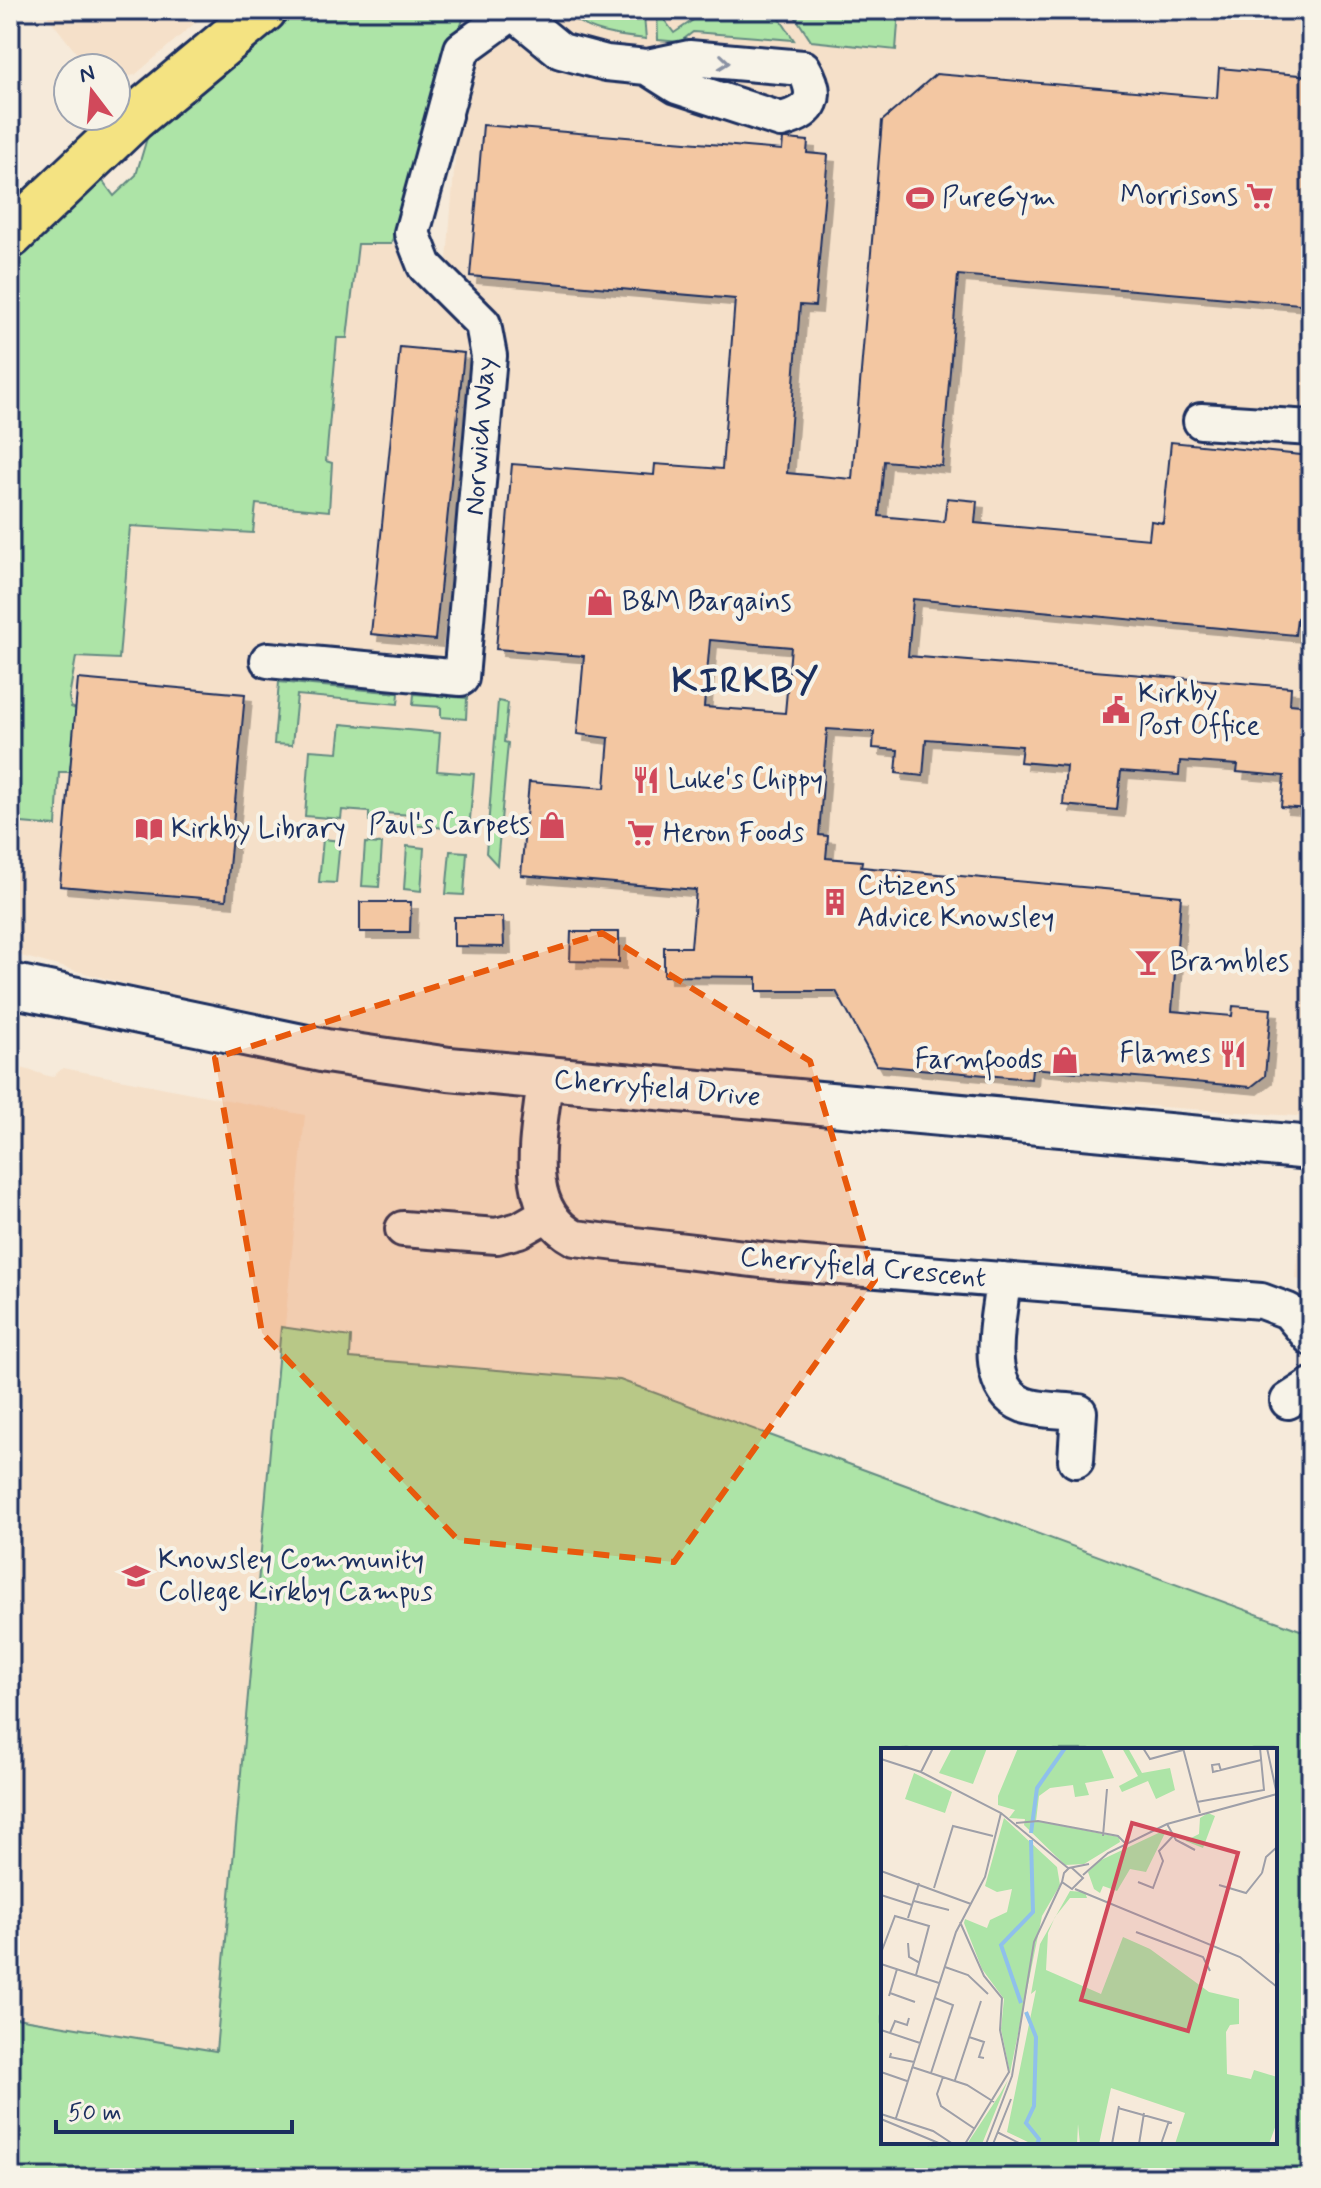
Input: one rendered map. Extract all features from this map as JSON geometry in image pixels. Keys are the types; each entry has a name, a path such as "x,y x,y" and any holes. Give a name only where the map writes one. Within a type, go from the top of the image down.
{"main road":[{"path":"10,236 134,118 264,10"}],"street":[{"path":"512,11 561,51 606,63 647,67"},
{"name":"Norwich Way","path":"268,660 461,678 489,356 483,324 425,266 412,233 462,49 512,11"},
{"path":"1201,421 1311,428"},
{"name":"Cherryfield Drive","path":"10,985 326,1051 545,1079 1311,1148"},
{"path":"403,1229 497,1236 519,1230 547,1214 538,1190 537,1174 545,1079"},
{"name":"Cherryfield Crescent","path":"547,1214 564,1232 589,1242 1261,1301 1288,1311 1311,1338"},
{"path":"1003,1280 997,1356 1000,1382 1015,1401 1028,1406 1079,1412 1076,1460"}],"highlighted area":[{"path":"602,933 810,1061 875,1280 674,1562 458,1540 262,1333 215,1058"}],"shaded area":[{"path":"43,10 210,10 135,75 132,76 132,52 76,52"},
{"path":"467,10 1311,10 1311,1117 865,1087 572,1062 362,1035 207,1006 10,953 10,822 56,826 59,771 70,772 69,698 76,656 119,659 130,526 253,533 256,504 332,463 326,462 337,337 347,338 358,243 391,244 446,272"},
{"name":"Knowsley Community College Kirkby Campus","path":"10,1056 18,1067 52,1077 63,1068 305,1115 216,2052 10,2037"},
{"path":"1303,1195 1311,1195 1311,1293 1301,1280 1296,1279"}],"green space":[{"path":"299,10 464,10 465,13 391,244 358,244 347,338 337,338 326,461 332,463 329,511 256,504 253,533 130,526 119,659 76,657 69,697 71,707 76,709 70,772 59,772 56,826 10,822 10,268 102,180 114,196 136,175 147,138"},
{"path":"570,10 630,10 635,15 644,16 646,39 598,31 571,17"},
{"path":"657,10 674,33 708,10 774,10 794,40 693,32 680,42 658,40"},
{"path":"791,10 899,10 896,50 811,41"},
{"path":"279,682 399,693 398,704 297,695 292,745 274,744"},
{"path":"414,694 467,698 466,719 441,717 441,707 413,705"},
{"path":"498,701 508,703 504,742 508,743 497,865 486,853"},
{"path":"341,724 440,733 437,771 474,774 469,830 412,825 412,815 384,813 383,823 369,821 369,812 342,810 341,819 305,816 310,750 338,752"},
{"path":"323,839 340,841 336,883 319,882"},
{"path":"365,843 382,844 379,887 362,886"},
{"path":"407,846 424,848 421,891 404,889"},
{"path":"450,851 467,852 464,895 446,894"},
{"path":"281,1327 351,1337 350,1358 620,1380 1311,1634 1311,2178 10,2178 10,2017 216,2051"}],"building":[{"path":"1219,68 1311,76 1311,305 958,275 942,466 884,461 879,516 944,522 947,498 977,501 975,523 1149,539 1151,521 1163,523 1171,442 1311,456 1311,620 1297,618 1295,635 913,599 908,656 1291,687 1290,704 1311,706 1311,809 1281,807 1284,776 1237,772 1238,765 1180,761 1179,775 1121,771 1117,810 1063,805 1066,766 1020,762 1022,746 926,739 923,776 896,773 898,750 873,748 874,732 827,729 819,835 828,836 826,858 862,861 861,867 1181,896 1172,1011 1232,1016 1233,1006 1271,1009 1265,1076 1251,1087 1032,1068 1031,1079 876,1065 836,991 757,991 757,977 664,976 664,947 691,947 696,890 521,875 529,782 605,788 609,738 577,734 584,656 496,649 512,464 654,475 655,464 722,469 735,299 470,276 483,125 782,150 783,139 787,139 808,141 807,153 828,155 815,306 800,305 787,473 852,479 882,121 936,74 1217,98","holes":["710,640 791,647 785,713 704,707"]},
{"path":"400,347 464,353 435,640 371,634"},
{"name":"Kirkby Library","path":"78,679 245,694 226,900 60,886"},
{"path":"360,902 411,902 410,932 360,932"},
{"path":"454,917 503,917 504,947 454,946"},
{"path":"571,932 619,932 619,962 570,961"}],"place":[{"name":"Morrisons","path":"1260,196"},
{"name":"PureGym","path":"920,198"},
{"name":"B&M Bargains","path":"600,602"},
{"name":"Kirkby Post Office","path":"1116,710"},
{"name":"Luke's Chippy","path":"646,780"},
{"name":"Paul's Carpets","path":"552,825"},
{"name":"Kirkby Library","path":"149,829"},
{"name":"Heron Foods","path":"641,833"},
{"name":"Citizens Advice Knowsley","path":"835,902"},
{"name":"Brambles","path":"1148,962"},
{"name":"Flames","path":"1233,1054"},
{"name":"Farmfoods","path":"1065,1060"},
{"name":"Knowsley Community College Kirkby Campus","path":"136,1576"}],"district":[{"name":"KIRKBY","path":"746,682"}]}
